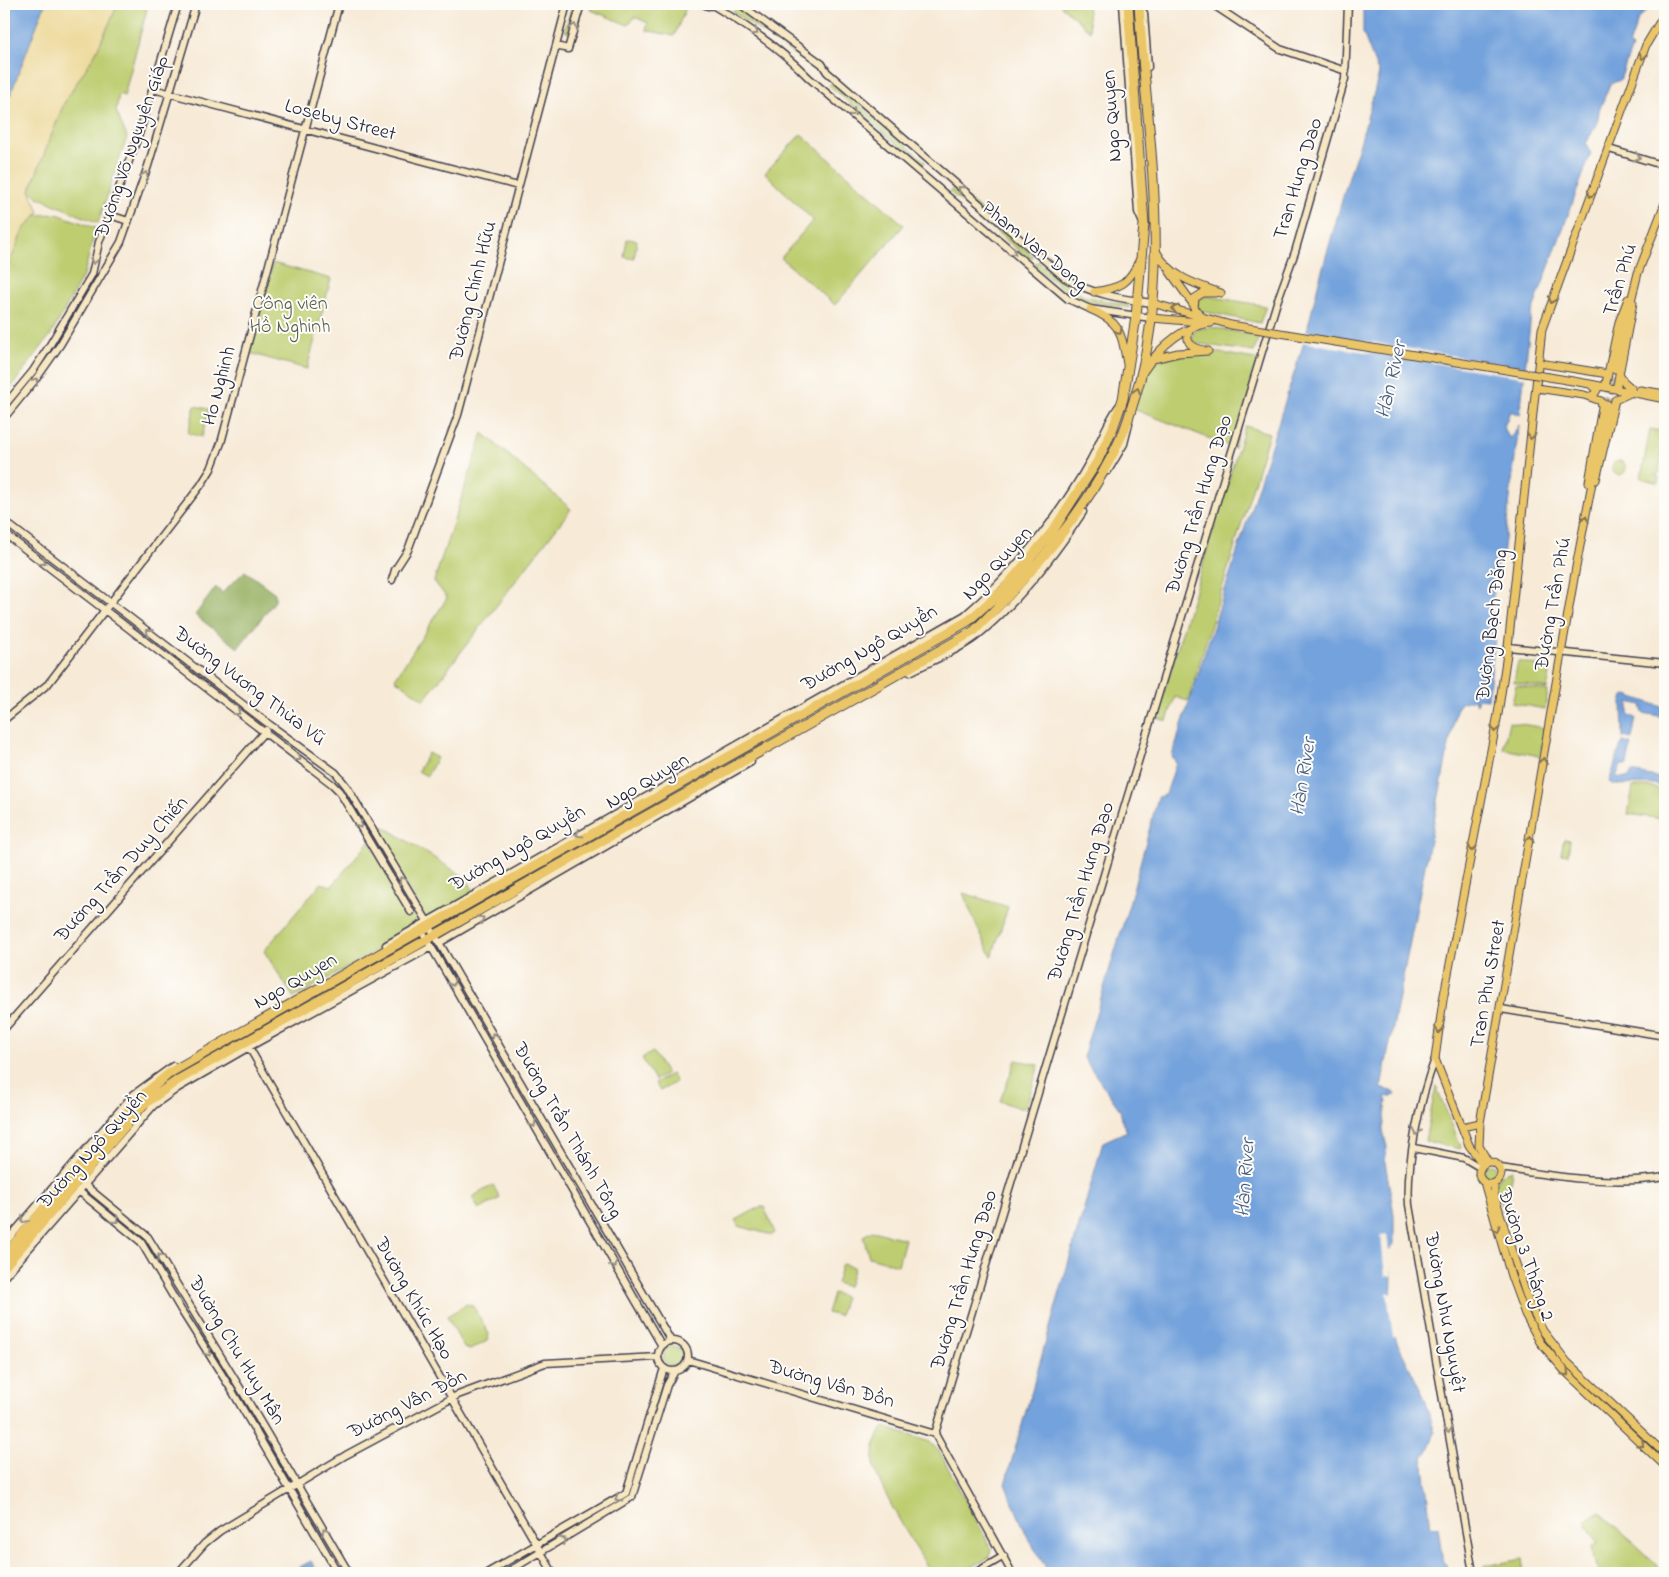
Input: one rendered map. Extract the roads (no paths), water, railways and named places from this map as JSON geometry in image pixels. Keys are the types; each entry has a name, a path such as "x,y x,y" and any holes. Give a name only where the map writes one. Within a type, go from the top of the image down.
{"highway":[{"name":"Ngo Quyen","path":"4,1267 138,1099 172,1072 426,926 968,620 1004,589 1052,532 1101,454 1123,400 1136,317 1144,224 1128,4"},
{"path":"1139,5 1155,224 1152,303"},
{"name":"Ngo Quyen","path":"4,1256 143,1105 178,1080 433,942 880,682 974,631 1016,589 1060,538 1105,468 1124,432 1142,373 1152,303"}],"main road":[{"path":"1609,148 1646,45 1665,13"},
{"name":"Đường Bạch Đằng","path":"1435,1060 1442,1000 1498,714 1508,647 1544,322 1609,148"},
{"name":"Trần Phú","path":"1633,290 1665,203"},
{"path":"1155,250 1198,313 1209,321"},
{"path":"1094,292 1114,289 1128,281 1143,252"},
{"path":"1165,266 1189,282 1221,292 1200,294 1195,298 1193,304"},
{"path":"1617,385 1614,372 1622,309 1633,290"},
{"path":"1606,383 1614,372 1633,311 1633,290"},
{"path":"1152,303 1209,321"},
{"path":"1090,309 1107,316 1118,326 1128,368"},
{"path":"1151,318 1209,321 1631,391 1665,399"},
{"path":"1142,373 1170,341 1190,327 1209,321"},
{"path":"1153,360 1178,353 1208,352 1190,345 1187,338 1190,327"},
{"path":"1539,363 1614,372 1631,391"},
{"path":"1590,384 1606,383 1631,391 1665,394"},
{"path":"1584,395 1596,394 1596,388 1590,384"},
{"path":"1537,388 1597,398 1602,404 1589,472 1588,502"},
{"path":"1588,502 1599,472 1615,400 1631,391"},
{"name":"Đường Trần Phú","path":"1562,653 1607,404"},
{"name":"Tran Phu Street","path":"1484,1165 1479,1143 1480,1123 1562,653"},
{"path":"1435,1060 1472,1150 1484,1165"},
{"path":"1462,1127 1480,1123"},
{"path":"1495,1163 1501,1172 1494,1184 1484,1182 1480,1177 1484,1165 1495,1163"},
{"name":"Đường 3 Tháng 2","path":"1484,1182 1514,1283 1525,1314 1540,1342 1564,1371 1665,1466"},
{"name":"Đường 3 Tháng 2","path":"1494,1184 1494,1194 1511,1249 1529,1303 1543,1332 1567,1362 1665,1454"}],"street":[{"name":"Đường Võ Nguyên Giáp","path":"4,406 17,391 52,341 92,274 95,254 153,89 178,4"},
{"name":"Đường Võ Nguyên Giáp","path":"4,418 23,396 60,345 121,242 170,93 196,4"},
{"name":"Ho Nghinh","path":"4,720 48,684 201,485 217,457 339,4"},
{"name":"Đường Chính Hữu","path":"392,580 408,550 458,414 567,4"},
{"path":"556,46 568,50 581,4"},
{"path":"703,4 716,5 769,41 816,82 824,79 827,72 824,66 778,30 740,4"},
{"name":"Ngo Quyen","path":"1123,4 1138,212 1144,224"},
{"path":"1212,4 1280,49 1346,71 1348,4"},
{"path":"805,73 806,64 814,60"},
{"name":"Đường Trần Hưng Đạo","path":"935,1434 1277,302 1322,162 1346,71"},
{"name":"Pham Van Dong","path":"827,72 1065,278 1079,287 1094,292 1152,303"},
{"name":"Pham Van Dong","path":"816,82 1059,293 1076,304 1090,309 1151,318"},
{"name":"Loseby Street","path":"153,89 518,186"},
{"path":"1609,148 1665,166"},
{"path":"925,176 926,170 934,165"},
{"path":"936,186 944,183 946,176"},
{"path":"110,215 128,221"},
{"path":"52,341 60,345"},
{"path":"17,391 23,396"},
{"name":"Đường Vương Thừa Vũ","path":"4,521 270,726 336,773 347,787 426,926 433,942"},
{"name":"Đường Vương Thừa Vũ","path":"4,533 106,609 339,791 411,912"},
{"path":"1508,647 1665,663"},
{"name":"Đường Trần Duy Chiến","path":"4,1029 270,726"},
{"name":"Đường Trần Thánh Tông","path":"433,942 671,1341"},
{"name":"Đường Trần Thánh Tông","path":"433,942 662,1346"},
{"path":"1500,1009 1665,1036"},
{"name":"Đường Khúc Hạo","path":"247,1044 553,1573"},
{"name":"Đường Như Nguyệt","path":"1435,1060 1428,1080 1408,1179 1410,1218 1473,1573"},
{"path":"1414,1148 1464,1158 1484,1165"},
{"path":"1501,1172 1512,1170 1613,1181 1642,1181 1665,1177"},
{"name":"Đường Ngô Quyền","path":"4,1244 73,1181"},
{"name":"Đường Ngô Quyền","path":"4,1277 73,1181"},
{"name":"Đường Chu Huy Mân","path":"73,1181 148,1237 349,1573"},
{"name":"Đường Chu Huy Mân","path":"73,1181 141,1242 181,1310 231,1388 338,1573"},
{"path":"487,1573 622,1497 628,1490 664,1368 658,1357 662,1346 671,1341 685,1346 688,1360 683,1368 675,1371 664,1368"},
{"name":"Đường Vân Đồn","path":"178,1573 205,1543 289,1489 346,1455 452,1398 545,1363 658,1357"},
{"name":"Đường Vân Đồn","path":"688,1360 935,1434"},
{"path":"506,1573 632,1497 667,1385 675,1371"},
{"path":"935,1434 1012,1573"},
{"path":"975,1573 1004,1556"}],"water":[{"path":"4,4 45,4 4,111"},
{"name":"Hàn River","path":"1363,4 1651,4 1638,20 1629,45 1632,47 1620,80 1610,84 1599,111 1598,121 1586,144 1591,153 1531,315 1520,415 1510,411 1504,427 1509,438 1514,434 1519,425 1503,555 1497,561 1491,612 1497,620 1488,699 1478,698 1476,704 1474,699 1461,703 1456,710 1381,1088 1394,1092 1396,1095 1385,1097 1387,1102 1383,1131 1387,1147 1385,1162 1394,1214 1394,1244 1387,1253 1392,1276 1391,1305 1396,1340 1425,1399 1435,1433 1426,1454 1423,1456 1431,1528 1438,1527 1443,1564 1446,1564 1447,1573 1049,1573 1027,1536 1005,1484 1103,1142 1127,1131 1123,1124 1120,1110 1083,1057 1128,908 1158,797 1166,794 1176,763 1172,756 1305,339 1319,281 1379,74 1363,33"},
{"path":"1627,695 1665,708 1664,717 1643,713 1641,705 1629,702 1629,715 1636,718 1632,739 1623,737 1622,703 1624,696"},
{"path":"1622,742 1631,744 1627,765 1621,765 1616,777 1629,778 1632,772 1665,779 1665,789 1654,784 1615,785 1609,782"},
{"path":"311,1561 318,1573 288,1573"}],"tunnel":[{"path":"1607,404 1614,369"}],"park label":[{"name":"Công viên Hồ Nghinh","path":"290,316"}]}
